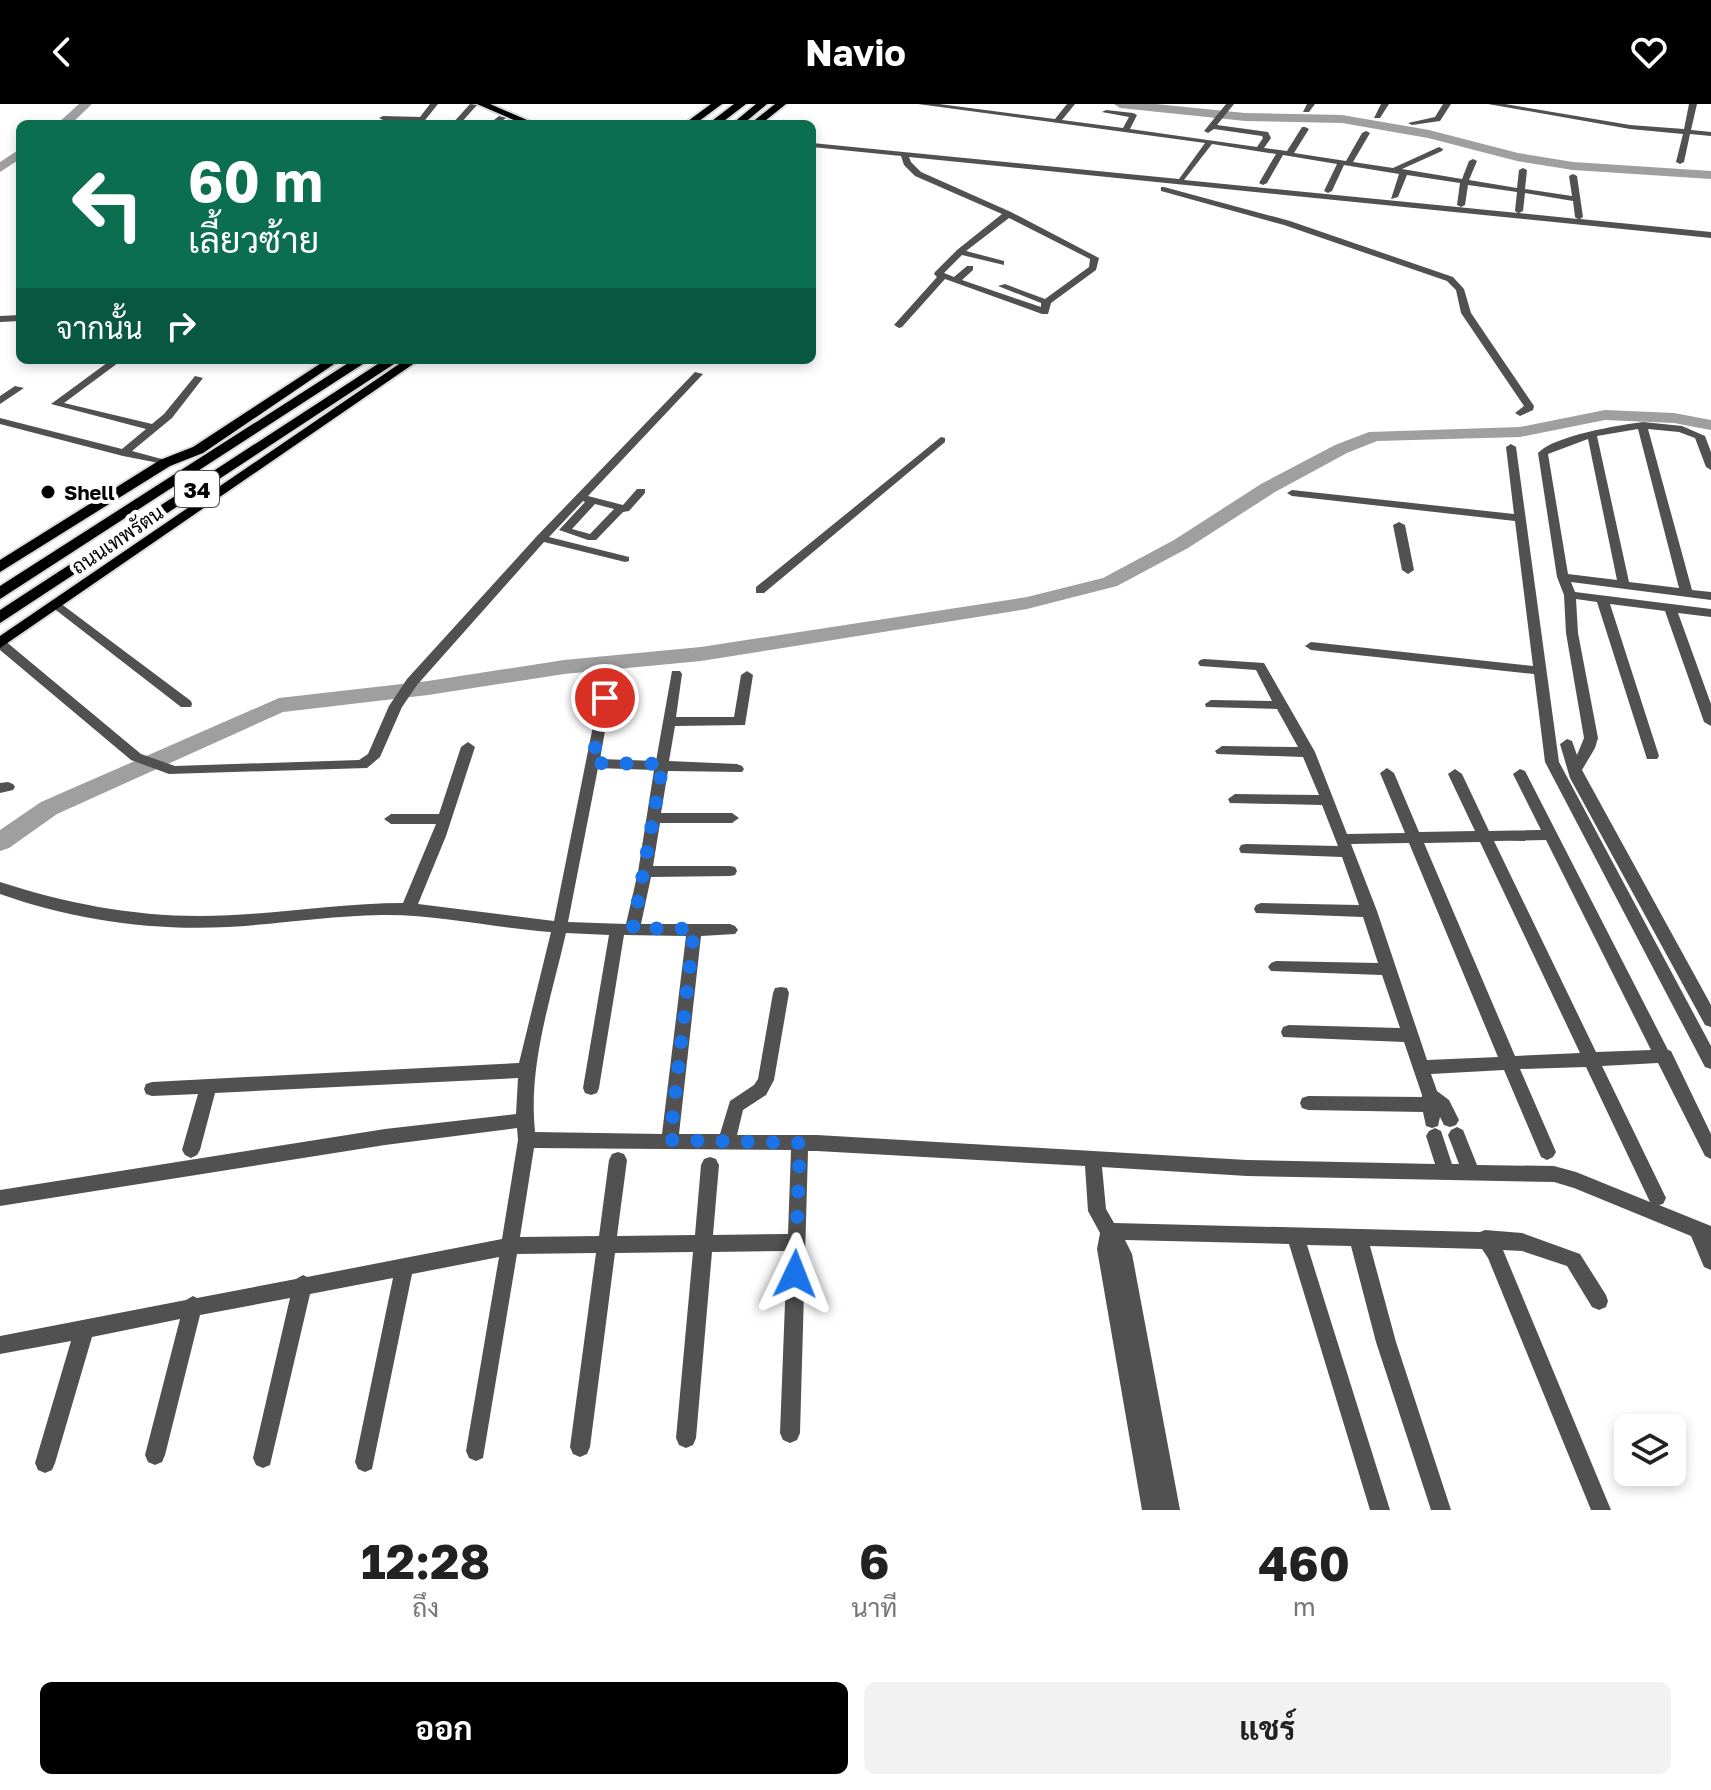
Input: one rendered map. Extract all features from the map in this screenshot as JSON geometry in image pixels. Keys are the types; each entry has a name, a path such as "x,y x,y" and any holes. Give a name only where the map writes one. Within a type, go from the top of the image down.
{"highway":[{"path":"715,120 734,104"},
{"path":"716,120 741,104"},
{"path":"731,120 753,104"},
{"path":"742,120 762,104"},
{"name":"ถนนเทพรัตน","path":"0,591 349,364"},
{"path":"0,591 356,364"},
{"path":"0,608 373,364"},
{"name":"ถนนเทพรัตน","path":"0,618 392,367"}],"main road":[{"path":"472,104 496,120"},
{"path":"482,104 521,120"},
{"path":"695,120 717,104"},
{"path":"760,120 781,104"},
{"name":"ถนนเทพรัตน","path":"0,567 165,463 198,450 328,364"},
{"path":"0,632 392,367"},
{"name":"ถนนเทพรัตน","path":"0,643 392,367"},
{"path":"0,577 198,450"}],"street":[{"path":"422,120 434,104"},
{"path":"459,120 472,104"},
{"path":"924,104 1200,140 1575,199"},
{"path":"991,113 998,104"},
{"path":"1057,121 1071,104"},
{"path":"1377,116 1385,104"},
{"path":"1412,123 1439,119 1447,104"},
{"path":"1492,104 1630,127 1711,134"},
{"path":"1680,162 1693,104"},
{"path":"1200,140 1227,107"},
{"path":"1106,112 1133,115 1126,130"},
{"path":"383,118 402,120"},
{"path":"1211,126 1265,134 1267,138 1258,150"},
{"path":"1263,183 1305,129"},
{"path":"1328,191 1366,133"},
{"path":"1182,178 1210,142"},
{"path":"816,145 1711,235"},
{"path":"1394,197 1400,171 1439,149"},
{"path":"905,155 907,163 918,174 1008,214 1095,258 1093,268 1046,302 1045,312 955,281 939,272 1008,214"},
{"path":"1461,205 1464,183 1473,161"},
{"path":"1519,211 1523,170"},
{"path":"1078,173 1086,177 1141,184 1250,212 1380,253 1450,279 1460,289 1466,313 1529,406 1528,410 1520,413"},
{"path":"1573,176 1579,217"},
{"path":"960,252 1001,263"},
{"path":"955,281 970,268"},
{"path":"899,325 943,276"},
{"path":"1002,286 1046,302"},
{"path":"111,364 56,404 155,428"},
{"path":"0,643 136,757 162,769 195,771 362,765 373,757 396,706 412,682 541,538 586,498 698,374"},
{"path":"123,453 155,428 198,378"},
{"path":"0,401 19,388"},
{"path":"0,421 165,463"},
{"path":"1575,770 1588,748 1589,729 1572,633 1570,595 1563,577 1543,453 1547,449 1626,425 1642,426 1683,430 1700,436 1710,464"},
{"path":"1642,426 1686,591"},
{"path":"1592,435 1624,584"},
{"path":"760,590 941,440"},
{"path":"1511,447 1555,771 1711,1062"},
{"path":"586,498 625,509 641,491"},
{"path":"1292,493 1521,518"},
{"path":"586,498 565,530 592,538 621,508"},
{"path":"1399,525 1408,570"},
{"path":"541,538 625,559"},
{"path":"1563,577 1711,596"},
{"path":"1570,595 1711,613"},
{"path":"1602,599 1652,756"},
{"path":"56,604 186,704"},
{"path":"1670,607 1711,722"},
{"path":"1311,646 1540,671"},
{"path":"1204,663 1260,666 1308,752 1369,911 1439,1117 1471,1172"},
{"path":"591,1088 626,928 645,872 676,674"},
{"path":"668,721 740,722 747,675"},
{"path":"476,1451 527,1140 524,1120 527,1070 560,927 608,681"},
{"path":"1211,704 1282,705"},
{"path":"1589,729 1569,742 1575,770 1711,1020"},
{"path":"408,909 444,819 468,747"},
{"path":"1222,751 1308,752"},
{"path":"592,763 737,769"},
{"path":"1387,773 1547,1152"},
{"path":"1455,774 1657,1198"},
{"path":"1520,774 1711,1151"},
{"path":"1235,799 1327,800"},
{"path":"653,818 732,818"},
{"path":"391,819 444,819"},
{"path":"1246,849 1344,846 1414,838 1549,835"},
{"path":"645,872 730,871"},
{"path":"0,888 25,898 97,914 198,920 226,921 358,909 408,909 560,927 730,930"},
{"path":"1261,909 1369,911"},
{"path":"670,1140 694,929"},
{"path":"1276,967 1389,969"},
{"path":"727,1140 736,1106 760,1090 766,1080 781,993"},
{"path":"1289,1032 1410,1035"},
{"path":"1421,1067 1665,1056"},
{"path":"152,1089 527,1070"},
{"path":"191,1150 208,1086"},
{"path":"1308,1103 1439,1117"},
{"path":"1439,1117 1446,1172"},
{"path":"0,1198 385,1137 524,1120"},
{"path":"527,1140 727,1140 1305,1170 1554,1174 1576,1180 1704,1233 1711,1261"},
{"path":"790,1433 800,1143"},
{"path":"580,1447 618,1160"},
{"path":"1093,1160 1097,1211 1123,1254 1170,1510"},
{"path":"686,1438 710,1165"},
{"path":"1110,1231 1522,1242 1573,1260 1599,1301"},
{"path":"1110,1231 1106,1249 1152,1510"},
{"path":"1296,1238 1380,1510"},
{"path":"1485,1239 1495,1252 1601,1510"},
{"path":"1359,1240 1386,1342 1441,1510"},
{"path":"0,1345 193,1305 511,1246 796,1242"},
{"path":"365,1462 405,1265"},
{"path":"263,1458 303,1284"},
{"path":"155,1455 193,1305"},
{"path":"45,1463 85,1327"}],"waterway":[{"path":"68,120 86,104"},
{"path":"1120,104 1245,117 1342,119 1429,134 1517,157 1573,166 1711,175"},
{"path":"0,168 16,156"},
{"path":"0,842 49,808 279,705 428,688 564,667 701,654 1027,603 1110,582 1181,544 1268,488 1341,449 1375,436 1520,432 1605,415 1674,418 1711,425"}],"place":[{"name":"Shell","path":"48,492"}],"route":[{"path":"605,698 592,763 663,764 633,928 694,929 670,1140 800,1143 795,1274"}]}
